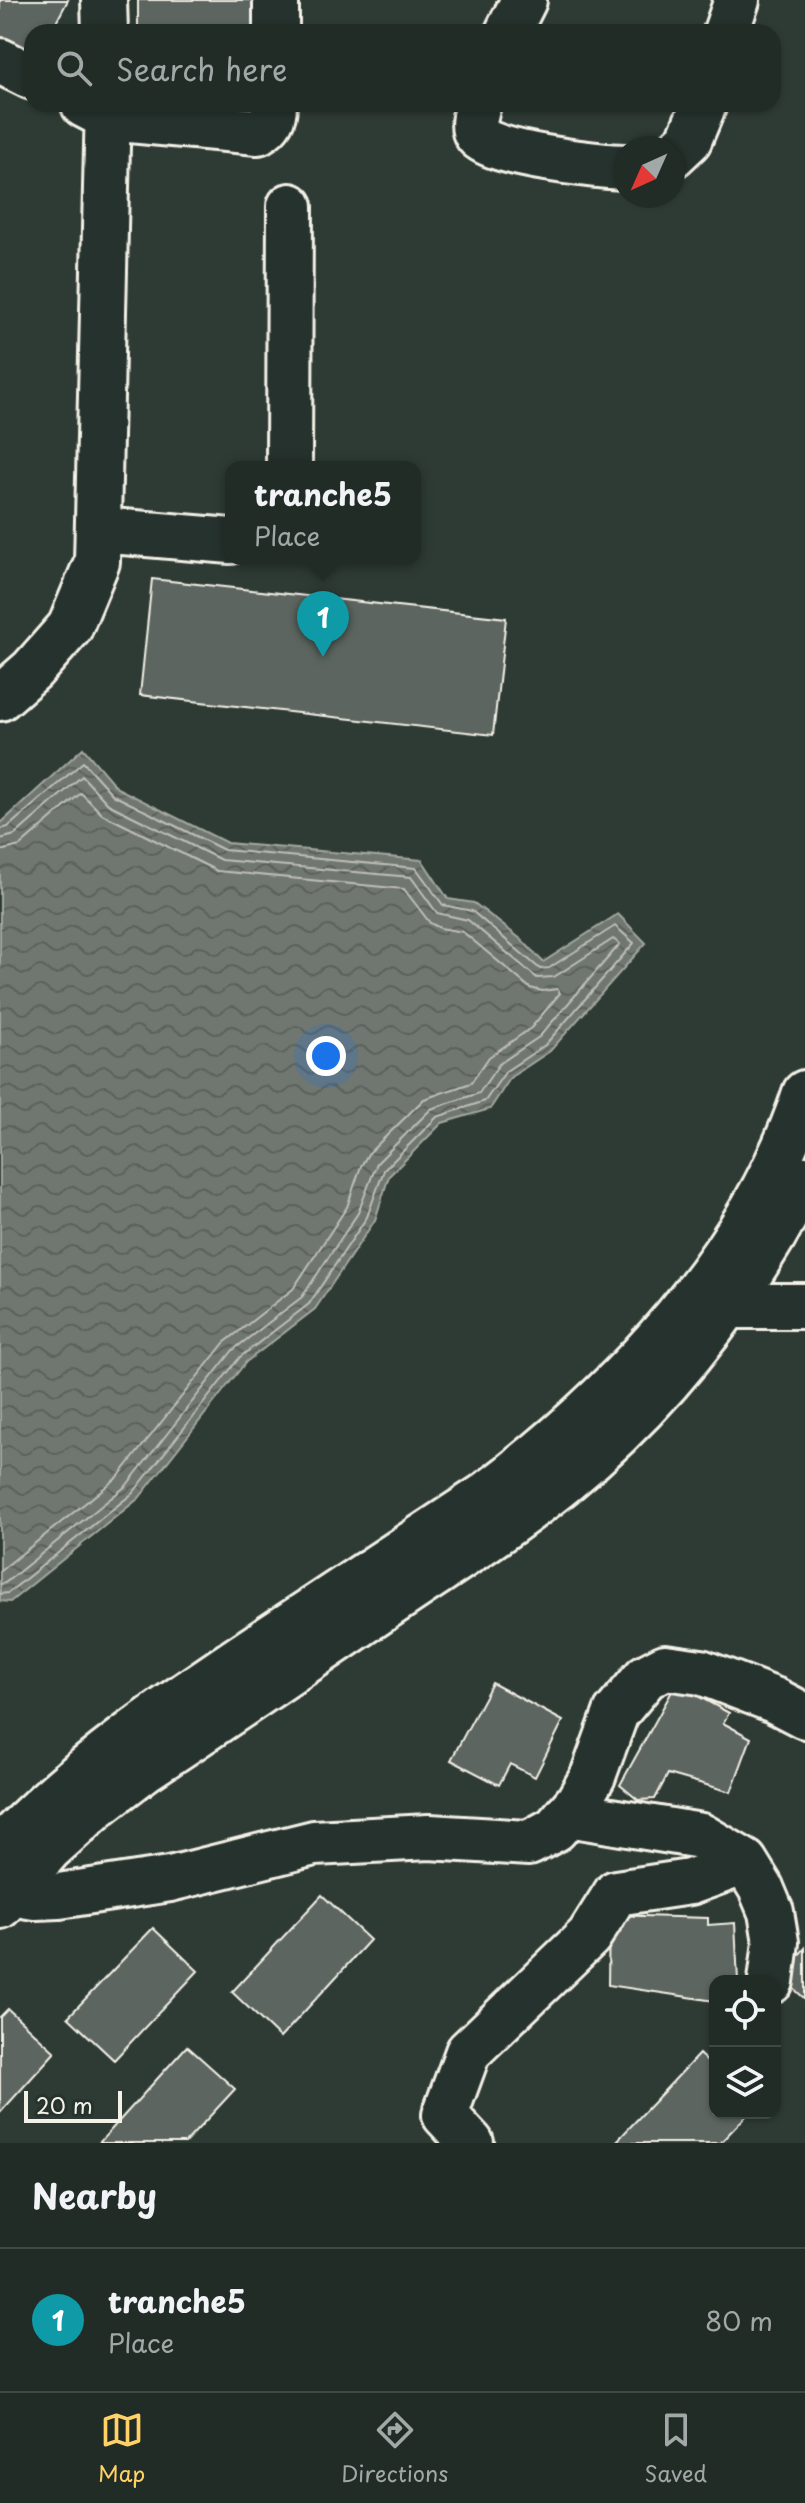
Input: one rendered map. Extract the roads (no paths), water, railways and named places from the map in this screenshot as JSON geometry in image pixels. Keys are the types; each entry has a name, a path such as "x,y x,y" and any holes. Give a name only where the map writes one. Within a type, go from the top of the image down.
{"street":[{"path":"104,0 105,24"},
{"path":"276,0 276,24"},
{"path":"512,24 524,0"},
{"path":"729,24 737,0"},
{"path":"0,61 24,73"},
{"path":"11,673 70,627 97,562 100,112"},
{"path":"121,112 258,132 267,127 274,112"},
{"path":"476,112 475,133 482,140 500,148 540,157 613,166"},
{"path":"685,144 701,112"},
{"path":"289,461 290,206"},
{"path":"99,530 225,540"},
{"path":"0,1848 65,1785 149,1720 486,1495 527,1464 601,1398 686,1306 732,1242 771,1173 805,1093"},
{"path":"4,1897 49,1849 98,1805 145,1769 518,1517 566,1481 610,1442 653,1399 730,1306 759,1263 805,1179"},
{"path":"686,1306 805,1306"},
{"path":"4,1897 59,1896 170,1879 314,1843 429,1837 529,1843 555,1829 568,1814 593,1776 616,1713 646,1677 665,1667 701,1672 774,1700 805,1716"},
{"path":"568,1814 701,1836 745,1862 771,1912 776,1942 772,1975"},
{"path":"471,2143 445,2115 468,2052 589,1936 616,1893 690,1882 745,1862"}],"water":[{"path":"83,748 117,788 227,843 422,860 448,899 474,903 522,940 543,962 618,914 646,943 550,1051 511,1077 490,1109 442,1123 389,1176 375,1220 315,1309 246,1362 139,1498 10,1602 0,1601 0,824"}],"place":[{"name":"tranche5","path":"323,657"}]}
